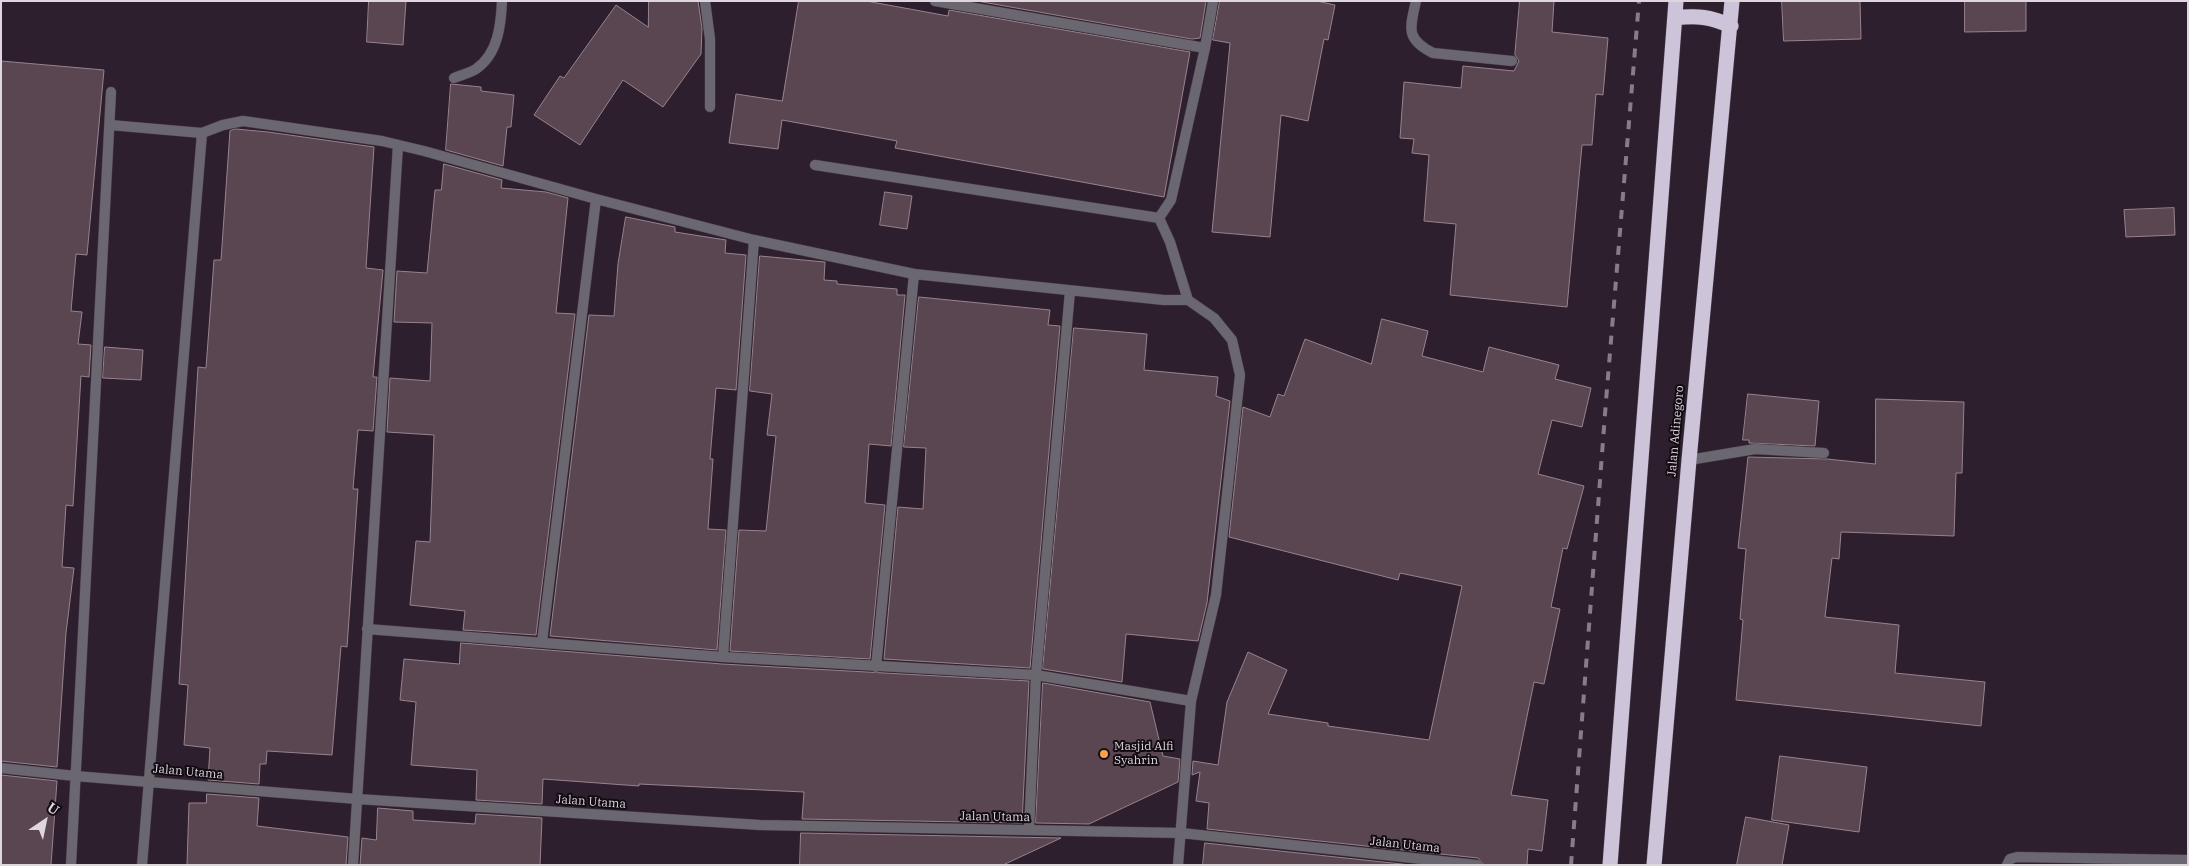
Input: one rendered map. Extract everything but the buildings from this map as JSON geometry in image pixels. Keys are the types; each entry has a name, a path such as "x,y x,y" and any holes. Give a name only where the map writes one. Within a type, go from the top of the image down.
{"highway":[{"path":"1610,865 1676,1"},
{"name":"Jalan Adinegoro","path":"1654,865 1689,460 1732,1"},
{"path":"1675,18 1702,16 1731,26"}],"street":[{"path":"454,78 476,68 493,50 501,25 502,1"},
{"path":"705,1 710,39 710,107"},
{"path":"936,1 1205,48"},
{"path":"1159,218 1171,200 1205,48 1213,1"},
{"path":"1416,1 1410,27 1413,40 1421,47 1433,53 1512,61"},
{"path":"71,865 111,92"},
{"path":"110,125 202,133 223,125 243,121 398,145 596,200 754,240 914,274 1164,300 1188,300 1214,318 1232,340 1240,375 1216,595 1191,701 1178,865"},
{"path":"142,865 147,780 202,133"},
{"path":"353,865 398,145"},
{"path":"815,165 1159,218"},
{"path":"542,642 596,200"},
{"path":"1159,218 1170,242 1188,300"},
{"path":"723,657 754,240"},
{"path":"876,667 914,274"},
{"path":"1029,830 1036,675 1070,291"},
{"path":"1689,460 1755,449 1824,453"},
{"path":"367,629 723,657 1036,675 1191,701"},
{"name":"Jalan Utama","path":"1,768 75,776 147,780 357,799 760,825 1181,833 1477,865"},
{"path":"2007,865 2010,859 2017,857 2186,861"}],"railway":[{"path":"1571,865 1606,401 1639,1"}],"place":[{"name":"Masjid Alfi Syahrin","path":"1104,754"}]}
